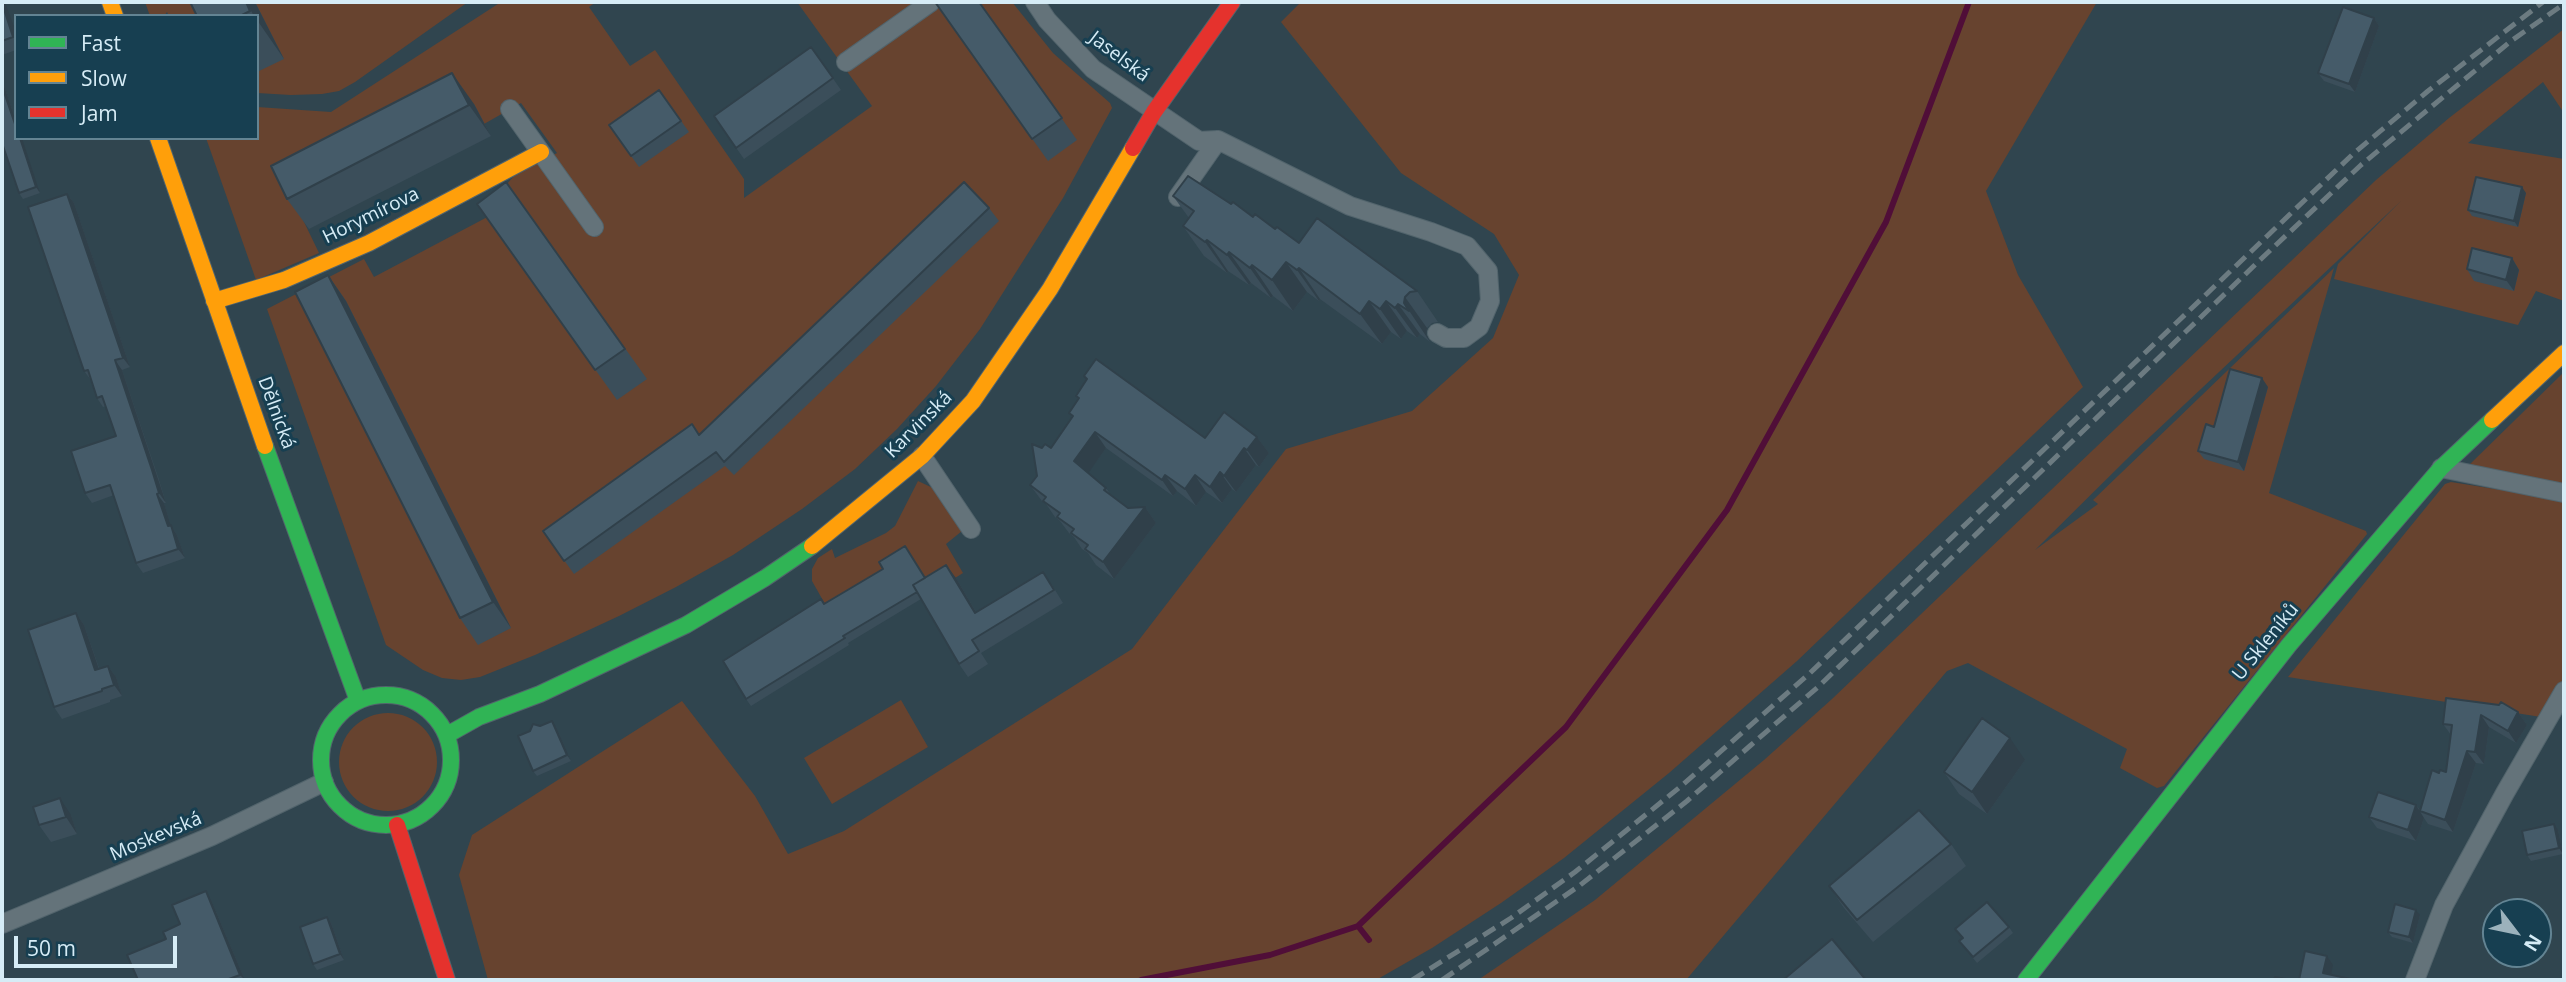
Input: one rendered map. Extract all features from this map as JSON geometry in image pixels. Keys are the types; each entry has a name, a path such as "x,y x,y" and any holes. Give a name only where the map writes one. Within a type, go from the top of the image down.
{"street":[{"path":"846,62 932,2"},
{"name":"Jaselská","path":"1035,2 1047,20 1093,69 1199,141 1218,140 1350,206 1467,246 1488,271 1490,301 1479,327 1464,338 1446,338 1437,333"},
{"name":"Karvinská","path":"447,734 479,717 540,694 686,625 765,578 825,537 836,525 922,456 943,430 974,401 1050,289 1154,112 1232,2"},
{"path":"510,109 594,227"},
{"name":"Dělnická","path":"159,140 358,701"},
{"path":"1178,197 1218,140"},
{"name":"Horymírova","path":"214,301 284,280 369,243 541,152"},
{"name":"U Skleníků","path":"2026,980 2289,645 2364,555 2441,468 2564,353"},
{"path":"922,456 971,529"},
{"path":"2441,468 2564,493"},
{"path":"2415,980 2444,905 2564,691"},
{"path":"383,695 409,699 432,713 447,734 452,764 444,792 424,814 397,825 373,824 350,815 337,804 324,782 320,760 327,732 345,709 358,701 383,695"},
{"name":"Moskevská","path":"2,924 212,836 324,782"},
{"path":"397,825 447,980"}],"shaded area":[{"path":"145,2 468,2 355,82 339,91 322,94 259,93 259,14 149,14"},
{"path":"501,2 596,2 589,7 630,66 655,50 744,179 744,198 872,106 797,2 1012,2 1053,53 1110,103 1112,108 1063,198 980,329 936,386 897,429 855,469 802,509 733,555 676,587 535,655 480,677 461,680 442,678 423,670 386,645 267,309 364,259 374,277 512,204 506,185 514,176 557,153 521,103 484,124 473,104 292,197 319,253 256,280 207,140 259,140 259,107 331,112"},
{"path":"1301,2 2097,2 1986,191 2018,275 2083,387 1797,661 1669,773 1564,858 1501,903 1432,948 1376,980 488,980 459,875 472,835 589,760 682,701 755,796 788,854 844,831 1132,649 1286,449 1412,411 1493,338 1519,275 1494,234 1401,173 1281,22"},
{"path":"2564,29 2564,113 2543,82 2468,143 2564,159 2564,301 2536,291 2518,325 2334,279 2338,264 2401,201 2136,450 2035,550 2098,504 2093,500 2334,268 2269,493 2366,531 2367,534 2164,786 2157,788 2120,768 2127,749 1968,663 1947,671 1686,980 1478,980 1595,900 1764,760 1832,699 2376,180 2449,118"},
{"path":"2564,372 2564,485 2466,468"},
{"path":"918,481 935,489 962,531 946,544 963,573 939,588 884,569 829,611 812,581 812,569 818,558 832,549 835,558 886,533 895,526"},
{"path":"2451,482 2564,500 2564,678 2541,717 2288,677 2445,484"},
{"path":"901,700 928,747 832,804 804,758"},
{"path":"388,713 407,717 423,727 433,743 437,762 433,781 423,797 407,807 388,811 369,807 353,797 343,781 339,762 343,743 353,727 369,717"}],"building":[{"path":"190,2 246,2 250,11 244,14 196,14"},
{"path":"935,2 979,2 1062,118 1032,139"},
{"path":"2,3 13,37 2,41"},
{"path":"2343,7 2374,18 2349,84 2318,73"},
{"path":"811,47 833,78 736,148 714,116"},
{"path":"452,73 469,105 287,199 271,166"},
{"path":"2,86 14,121 14,140 21,140 36,187 19,193 2,143"},
{"path":"659,90 681,121 631,156 609,125"},
{"path":"1188,176 1253,217 1255,214 1275,229 1277,227 1299,243 1317,218 1417,291 1410,292 1405,297 1404,303 1409,311 1398,304 1395,308 1386,301 1380,309 1369,301 1360,314 1299,268 1297,270 1286,262 1272,280 1252,265 1250,268 1229,252 1227,255 1207,240 1205,242 1183,226 1194,211 1173,196"},
{"path":"2476,177 2522,187 2514,221 2468,210"},
{"path":"506,182 625,349 595,370 477,204"},
{"path":"964,182 989,208 724,462 716,452 564,561 543,531 692,424 699,435"},
{"path":"67,194 123,358 115,360 152,470 159,493 157,494 178,549 136,563 110,485 85,493 71,451 116,436 102,396 97,398 88,370 84,371 28,207"},
{"path":"2472,248 2512,258 2506,280 2467,269"},
{"path":"328,275 493,602 460,618 295,292"},
{"path":"1096,359 1205,438 1224,412 1257,437 1247,450 1244,448 1224,476 1220,472 1210,487 1195,475 1185,489 1165,475 1162,480 1095,432 1074,461 1106,488 1104,490 1128,508 1145,507 1103,562 1085,549 1088,545 1071,533 1074,529 1057,517 1060,513 1043,501 1046,497 1030,485 1037,476 1032,444 1042,448 1045,444 1051,448 1073,416 1069,413 1087,379 1084,376"},
{"path":"2230,369 2262,378 2238,462 2198,451 2206,424 2214,427"},
{"path":"905,546 925,578 913,585 917,592 746,699 723,661 821,599 824,604 883,569 879,562"},
{"path":"946,565 975,613 1043,572 1054,590 972,640 979,651 959,664 913,585"},
{"path":"76,613 95,670 108,666 114,685 54,707 28,630"},
{"path":"2446,698 2499,705 2501,702 2518,712 2508,731 2481,715 2475,752 2467,751 2445,820 2420,811 2432,770 2446,772 2452,725 2443,724"},
{"path":"1982,718 2010,738 1972,792 1944,772"},
{"path":"552,721 567,755 533,771 518,736 530,731 533,724 540,726"},
{"path":"2378,792 2416,805 2408,830 2369,817"},
{"path":"60,798 66,817 39,825 33,807"},
{"path":"1919,810 1951,844 1857,920 1829,886"},
{"path":"2554,824 2559,848 2527,855 2522,831"},
{"path":"206,891 240,975 226,980 138,980 127,955 166,939 163,932 180,924 172,905"},
{"path":"1987,902 2009,927 1973,957 1959,941 1963,938 1955,929"},
{"path":"2395,904 2416,910 2409,937 2388,932"},
{"path":"327,917 340,954 313,964 300,927"},
{"path":"1832,939 1866,980 1783,980"},
{"path":"2305,951 2327,956 2323,973 2355,980 2299,980"}],"waterway":[{"path":"1141,980 1270,955 1358,926 1566,727 1727,510 1886,222 1969,2"},
{"path":"1358,926 1369,940"}],"railway":[{"path":"1412,980 1511,918 1575,872 1680,787 1809,674 2353,154 2428,91 2543,2"},
{"path":"1442,980 1579,886 1687,801 1818,687 2361,165 2511,41 2564,4"}],"traffic: fast":[{"path":"2026,980 2289,645 2441,468 2492,420"},
{"path":"265,446 358,701"},
{"path":"447,735 479,717 540,694 686,625 765,578 812,546"},
{"path":"386,695 411,700 432,714 446,735 451,760 446,785 432,806 411,820 386,825 361,820 340,806 326,785 321,760 326,735 340,714 361,700 386,695"}],"traffic: slow":[{"path":"110,2 114,14"},
{"path":"159,140 265,446"},
{"path":"812,546 922,456 973,401 1050,289 1133,148"},
{"path":"214,301 284,280 369,243 541,152"},
{"path":"2492,420 2564,353"}],"traffic: jam":[{"path":"1133,148 1154,112 1232,2"},
{"path":"397,825 447,980"}]}
